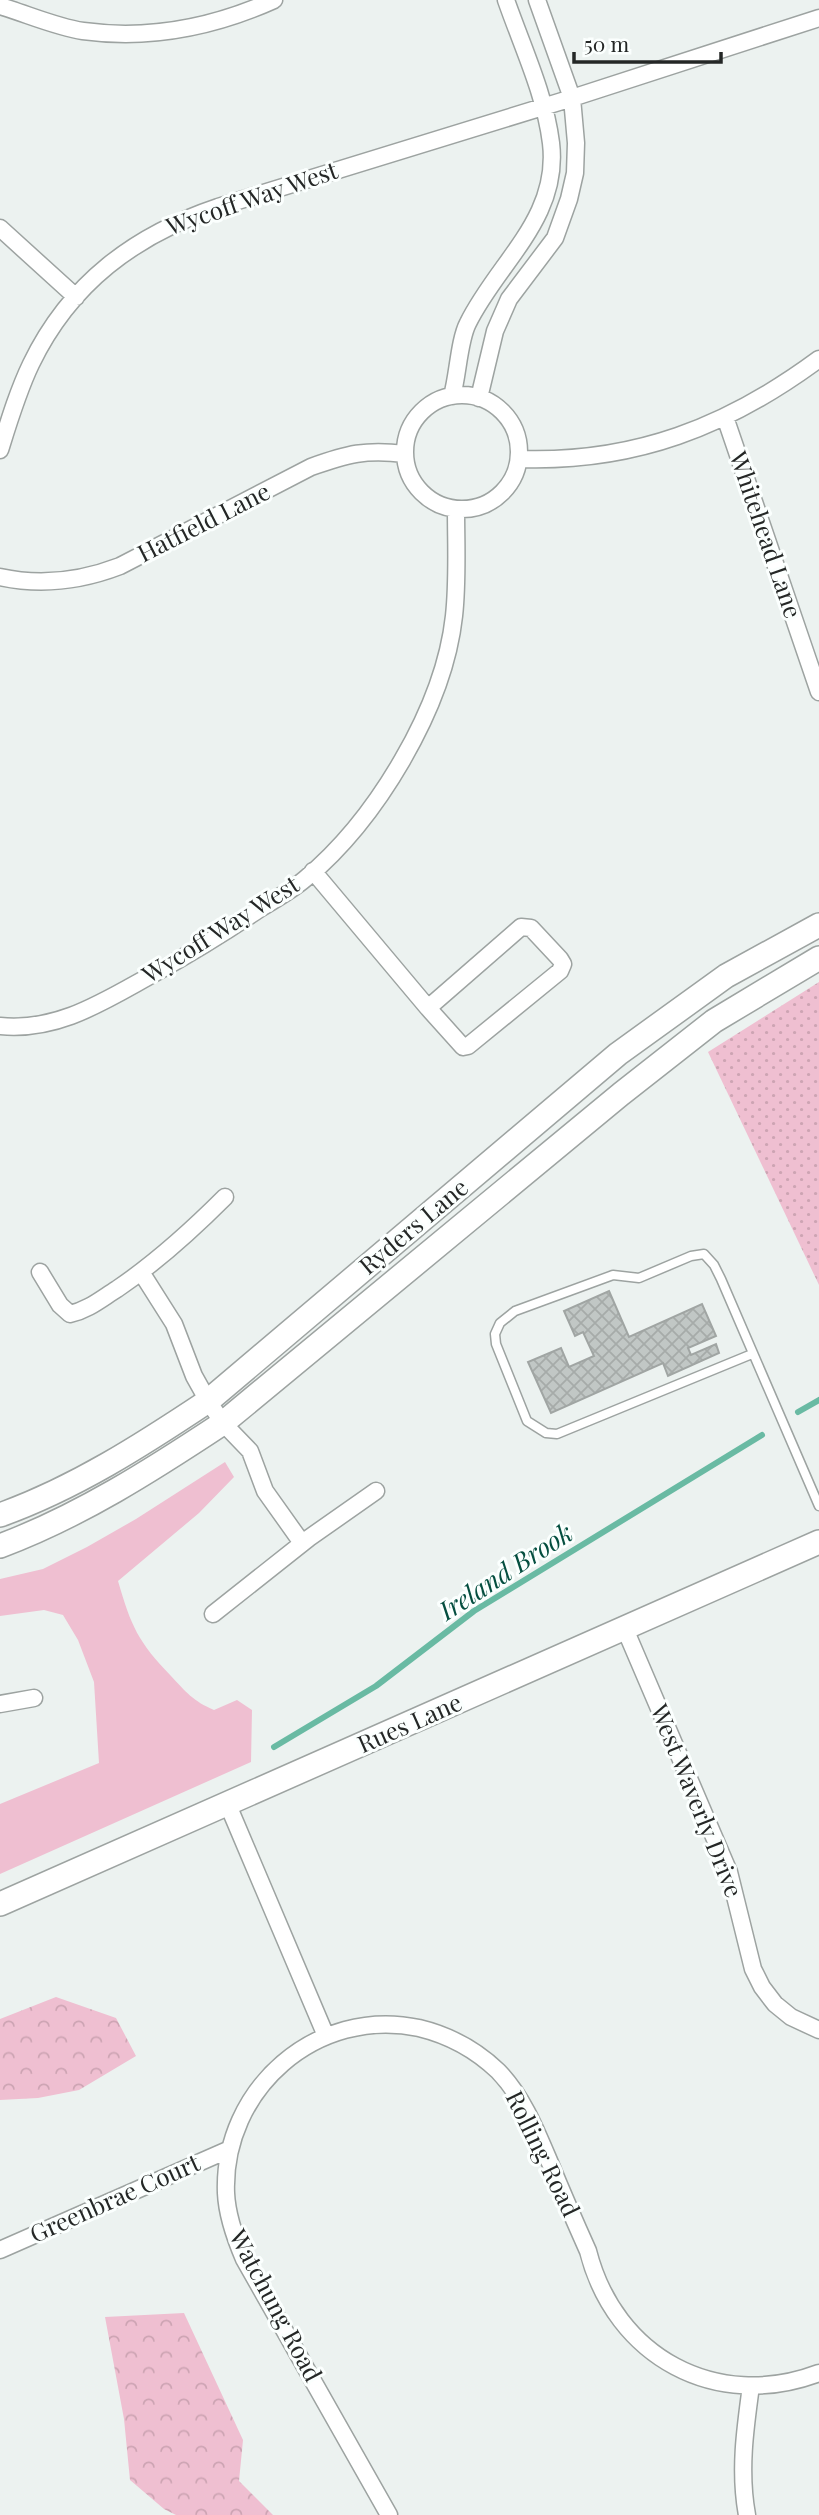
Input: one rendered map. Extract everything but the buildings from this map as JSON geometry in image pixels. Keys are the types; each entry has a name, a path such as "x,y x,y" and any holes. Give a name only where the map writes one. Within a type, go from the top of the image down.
{"main road":[{"name":"Ryders Lane","path":"0,1515 65,1487 118,1458 208,1401 618,1054 726,975 819,925"},
{"name":"Ryders Lane","path":"0,1546 32,1534 84,1508 155,1468 223,1423 621,1094 714,1021 819,958"},
{"name":"Rues Lane","path":"0,1904 819,1542"}],"street":[{"path":"0,6 82,31 153,34 220,21 274,0"},
{"path":"452,396 466,326 482,297 521,246 538,217 549,178 551,145 544,106 506,0"},
{"path":"479,398 495,331 509,299 555,237 575,173 576,143 572,98 537,0"},
{"name":"Wycoff Way West","path":"0,450 19,392 46,337 76,297 107,266 158,231 186,218 819,18"},
{"path":"0,228 76,297"},
{"path":"519,459 558,461 643,448 688,434 785,384 819,359"},
{"path":"452,396 479,398 497,407 510,421 518,440 519,459 514,476 504,491 491,502 474,508 456,509 440,505 426,497 407,470 406,438 423,410 437,401 452,396"},
{"name":"Whitehead Lane","path":"725,417 814,663 819,692"},
{"name":"Hatfield Lane","path":"0,577 42,582 72,580 101,573 120,566 311,467 340,456 365,451 405,454"},
{"path":"313,871 354,830 382,792 407,752 427,708 443,664 454,618 456,509"},
{"name":"Wycoff Way West","path":"0,1026 44,1026 74,1017 207,945 304,880 313,871 458,1044 463,1047 468,1046 560,971 563,964 531,928 521,927 428,1008"},
{"path":"40,1272 60,1305 70,1314 85,1310 142,1272 185,1237 225,1197"},
{"path":"142,1272 174,1324 194,1376 208,1401 223,1423 250,1451 265,1491 302,1543"},
{"path":"214,1614 302,1543 376,1491"},
{"name":"West Waverly Drive","path":"625,1629 729,1872 753,1969 775,2004 791,2017 819,2029"},
{"path":"0,1704 34,1698"},
{"path":"228,1805 326,2036"},
{"name":"Rolling Road","path":"326,2036 374,2025 408,2026 447,2038 484,2059 508,2082 526,2109 588,2251 598,2285 606,2301 627,2329 653,2353 684,2371 717,2382 751,2386 788,2383 819,2373"},
{"name":"Watchung Road","path":"326,2036 283,2062 260,2086 242,2114 230,2149 226,2195 232,2228 241,2252 389,2515"},
{"name":"Greenbrae Court","path":"0,2250 230,2149"},
{"path":"747,2515 743,2470 744,2431 751,2386"}],"lane":[{"path":"752,1354 557,1434 546,1433 527,1421 496,1344 495,1334 500,1323 514,1311 613,1275 639,1278 691,1256 705,1254 721,1279 819,1506"}],"green space":[{"path":"819,982 819,1285 708,1052"},
{"path":"225,1462 234,1477 199,1513 118,1581 127,1610 143,1643 186,1691 214,1710 237,1700 252,1710 251,1762 0,1874 0,1804 99,1763 94,1682 78,1640 63,1615 44,1610 0,1616 0,1579 43,1569 87,1547"},
{"path":"56,1997 116,2018 136,2056 79,2090 38,2098 0,2100 0,2019"},
{"path":"184,2313 243,2440 239,2481 273,2515 176,2515 164,2509 130,2480 124,2419 105,2317"}],"waterway":[{"name":"Ireland Brook","path":"798,1412 819,1400"},
{"name":"Ireland Brook","path":"274,1747 376,1686 474,1611 762,1435"}]}
